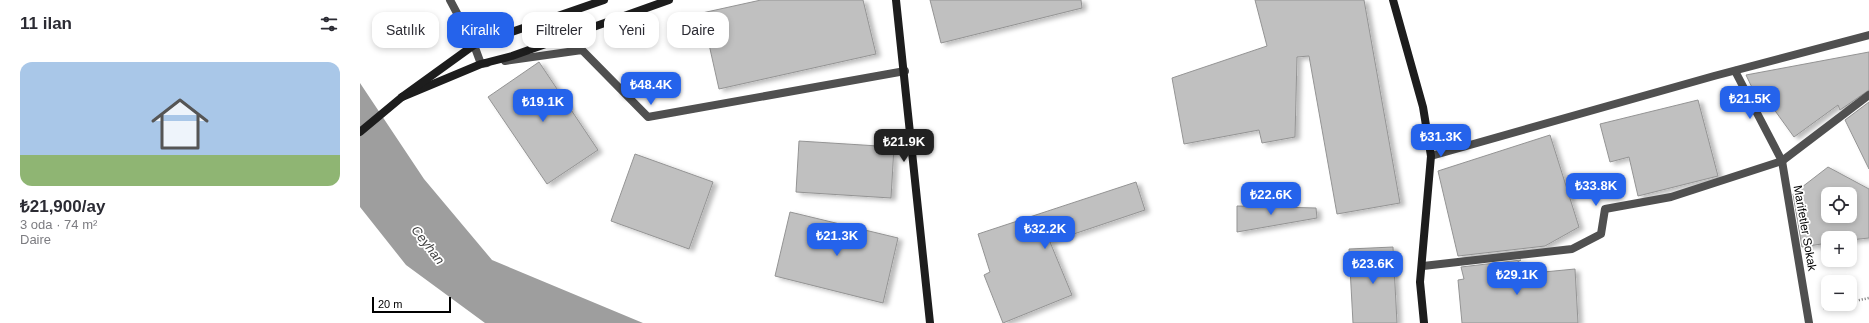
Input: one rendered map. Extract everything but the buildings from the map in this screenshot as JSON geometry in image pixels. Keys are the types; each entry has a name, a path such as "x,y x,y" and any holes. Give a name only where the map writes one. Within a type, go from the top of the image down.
{"street":[{"path":"450,0 456,12"},
{"path":"514,31 604,0"},
{"path":"402,97 481,64 512,56 670,0"},
{"path":"896,0 905,71 930,323"},
{"path":"1393,0 1423,107 1431,156 1423,266 1420,282 1424,323"},
{"path":"1431,156 1735,71 1869,36"},
{"path":"360,132 402,97 470,48"},
{"path":"475,48 481,64"},
{"path":"481,64 582,50 648,117 905,71"},
{"name":"Marifetler Sokak","path":"1735,71 1782,161 1809,323"},
{"path":"1423,266 1572,249 1601,234 1606,209 1671,197 1782,161 1869,96"}],"path":[{"path":"1857,301 1869,298"}],"water":[{"name":"Ceyhan","path":"360,83 424,179 492,260 643,323 485,323 406,265 360,207"}]}
